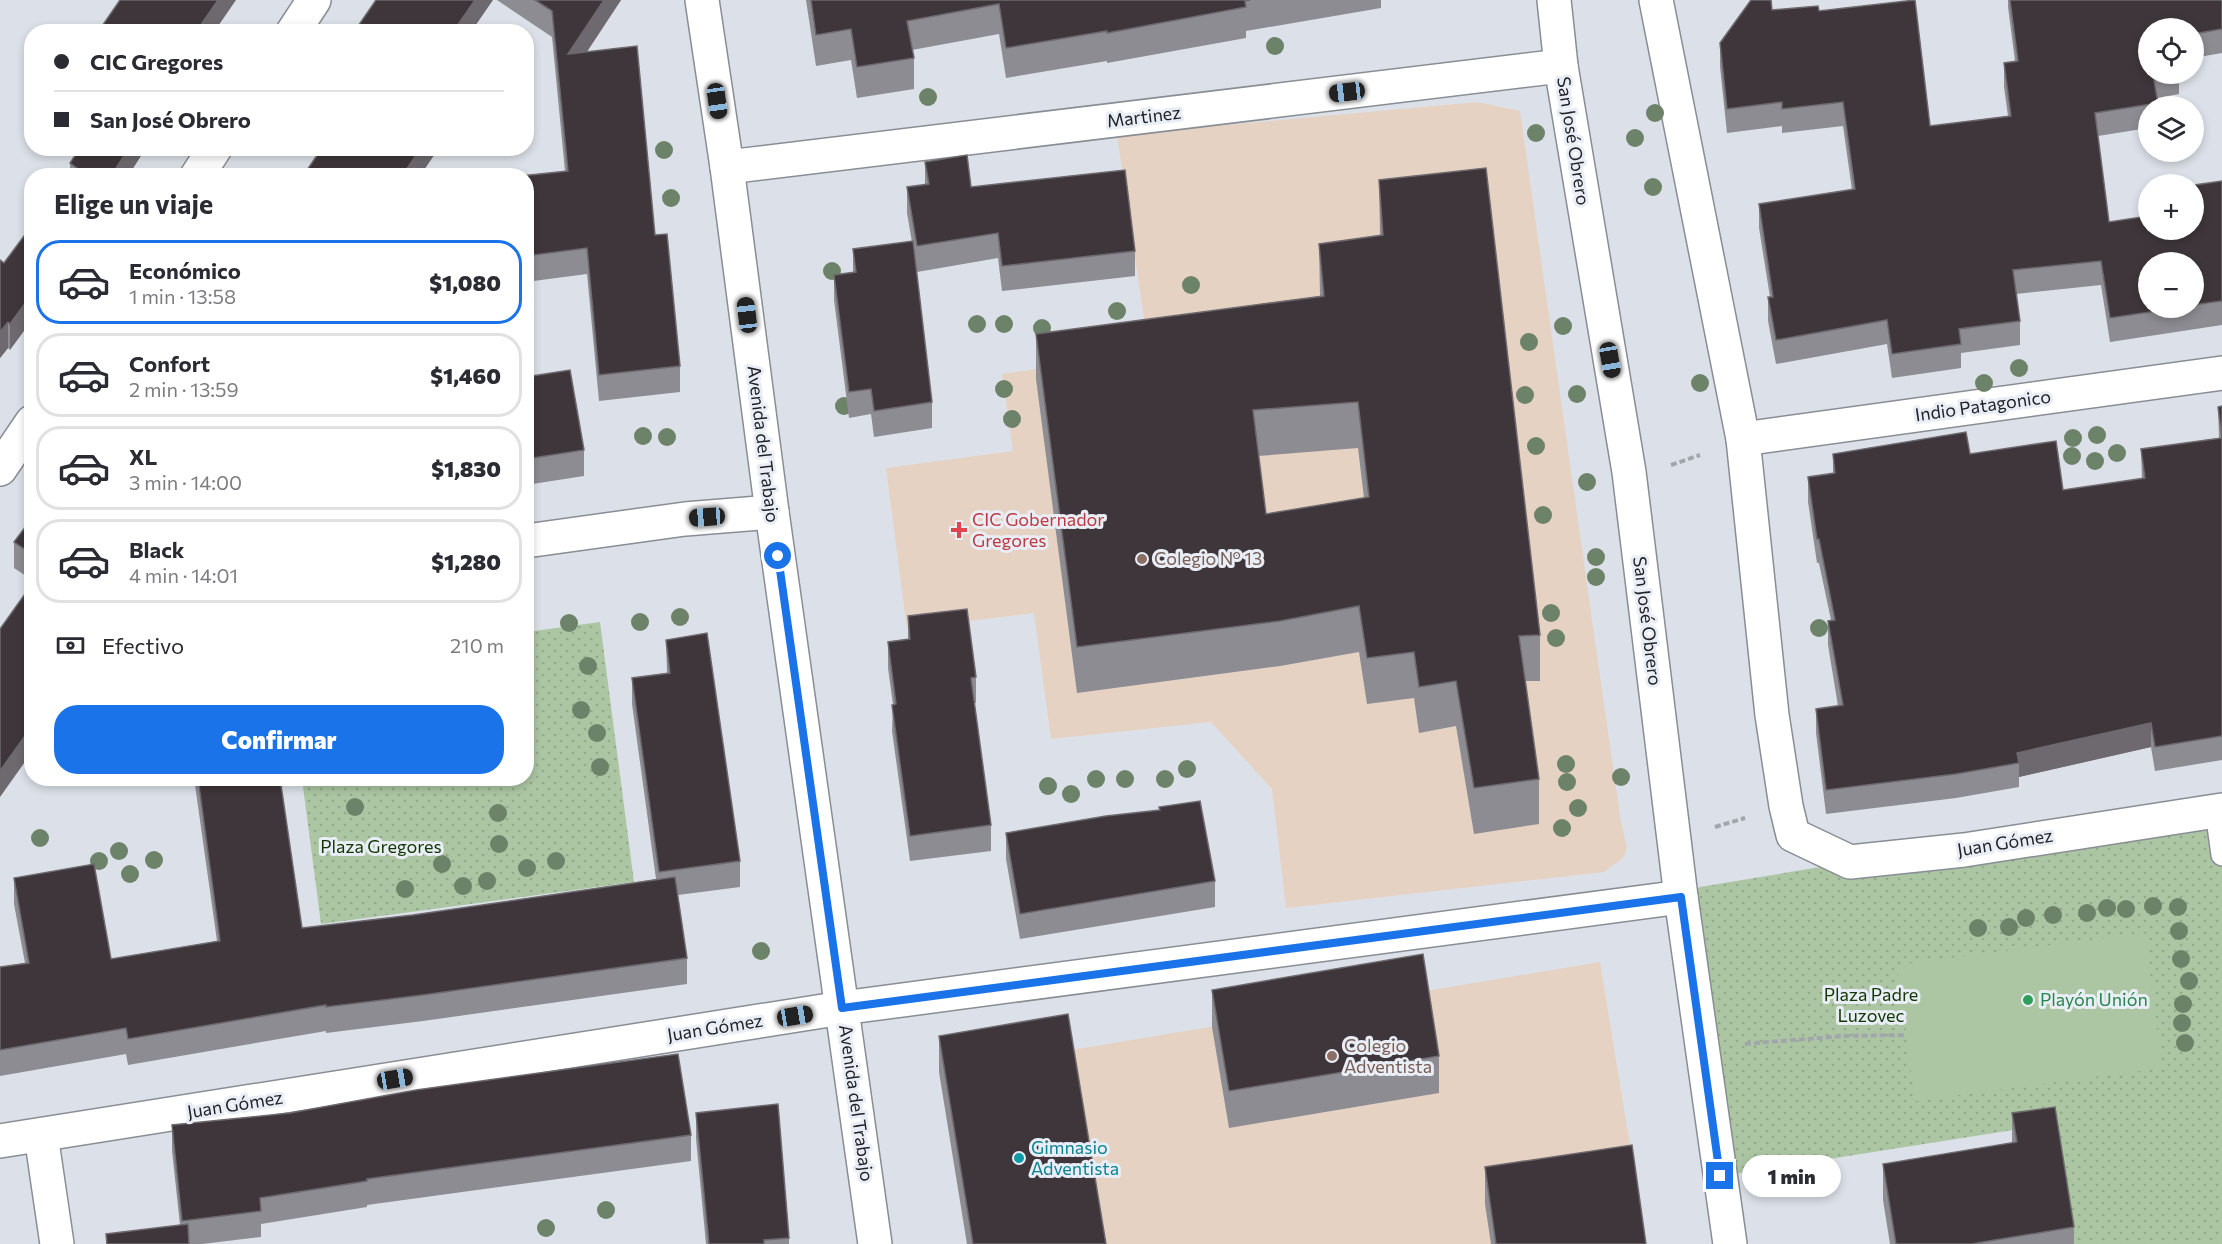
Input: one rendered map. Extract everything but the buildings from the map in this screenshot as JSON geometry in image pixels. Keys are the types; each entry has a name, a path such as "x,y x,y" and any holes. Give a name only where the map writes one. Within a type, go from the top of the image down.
{"street":[{"path":"298,24 314,0"},
{"name":"Avenida del Trabajo","path":"702,0 875,1244"},
{"name":"San José Obrero","path":"1554,0 1561,66 1629,472 1681,897 1730,1244"},
{"path":"1656,0 1743,439 1772,715 1790,821"},
{"name":"Martinez","path":"727,168 1561,66"},
{"name":"Indio Patagonico","path":"1743,439 2222,373"},
{"path":"0,470 24,434"},
{"path":"534,540 685,519 772,512"},
{"name":"Juan Gómez","path":"1790,821 1850,862 1964,850 2219,810"},
{"name":"Juan Gómez","path":"0,1141 842,1008 1681,897"},
{"path":"41,1135 57,1244"}],"lane":[{"path":"2219,810 2222,855"}],"path":[{"path":"1629,472 1662,469 1743,439"},
{"path":"1674,838 1790,821"},
{"path":"1703,1048 1843,1036 1906,1035"}],"shaded area":[{"path":"1477,102 1520,111 1621,822 1627,847 1624,857 1604,872 1286,908 1272,789 1211,722 1051,739 1034,613 907,629 886,468 1013,451 1002,374 1149,352 1117,135"},
{"path":"1600,962 1646,1244 967,1244 939,1072"}],"green space":[{"name":"Plaza Gregores","path":"600,622 634,882 321,924 303,786 534,786 534,631"},
{"name":"Plaza Padre Luzovec","path":"2222,810 2222,1244 2072,1244 2057,1123 1721,1176 1681,897 1700,887 1850,862"},
{"name":"Playón Unión","path":"2145,933 2162,1068 1915,1101 1897,965"}],"place":[{"name":"CIC Gobernador Gregores","path":"959,530"},
{"name":"Colegio Nº 13","path":"1142,559"},
{"name":"Playón Unión","path":"2028,1000"},
{"name":"Colegio Adventista","path":"1332,1056"},
{"name":"Gimnasio Adventista","path":"1019,1158"}],"route":[{"path":"778,556 842,1008 1681,897 1720,1176"}]}
